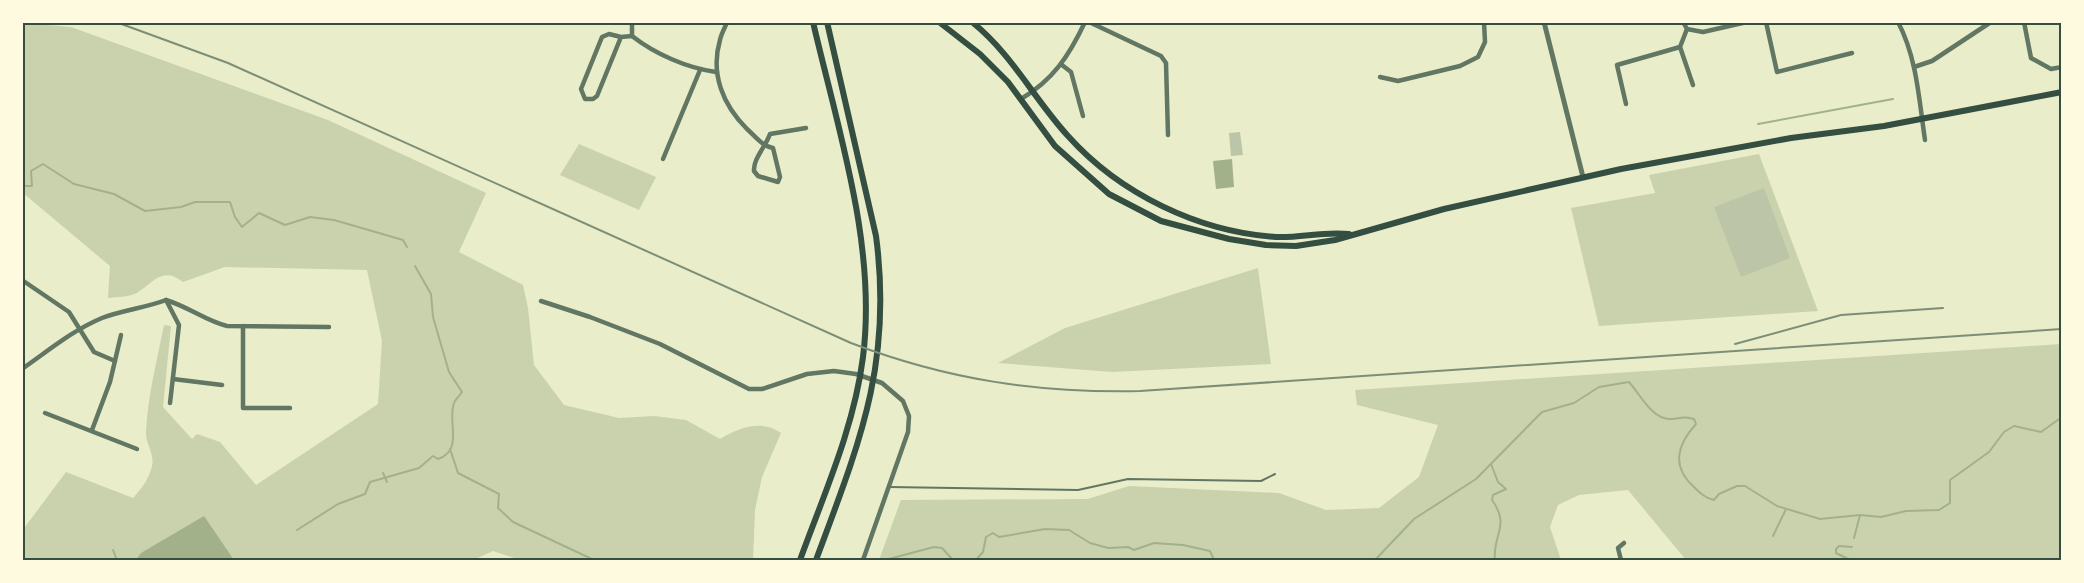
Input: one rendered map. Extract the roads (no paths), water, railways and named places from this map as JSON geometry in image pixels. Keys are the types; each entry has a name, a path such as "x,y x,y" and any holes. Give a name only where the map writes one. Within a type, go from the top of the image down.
{"main road":[{"path":"800,561 854,405 866,316 860,231 813,22"},
{"path":"816,561 868,410 878,360 881,321 880,265 876,236 826,22"},
{"path":"939,22 981,54 1021,99 1056,146 1076,167 1109,194 1142,213 1181,227 1266,245 1296,246 1335,240 1349,234 1444,209 1583,177 1791,138 1839,133 2061,92"},
{"path":"972,22 995,41 1033,92 1088,157 1119,182 1151,201 1223,227 1270,236 1296,237 1334,232 1349,234"}],"street":[{"path":"632,22 632,36"},
{"path":"727,22 720,39 716,72 728,106 765,146 773,148 780,177 778,182 758,176 754,171 754,165 765,146 770,134 807,128"},
{"path":"1021,99 1047,81 1062,65 1087,22 1161,56 1166,63 1168,135"},
{"path":"1380,77 1398,81 1460,66 1478,57 1485,42 1484,22"},
{"path":"1544,22 1583,177"},
{"path":"1683,22 1688,29 1704,32 1748,22"},
{"path":"1766,22 1778,72 1852,52"},
{"path":"1898,22 1907,41 1914,67 1925,140"},
{"path":"1914,67 1932,60 1991,22"},
{"path":"2024,22 2031,58 2051,69 2061,67"},
{"path":"1688,29 1680,47 1693,85"},
{"path":"621,37 597,96 593,99 585,99 580,89 602,37 609,34 621,37 632,36 643,45 700,70 716,72"},
{"path":"1626,104 1617,65 1680,47"},
{"path":"1062,65 1071,72 1083,116"},
{"path":"663,159 700,70"},
{"path":"22,280 69,312 94,352 115,361"},
{"path":"166,300 179,325 170,403"},
{"path":"22,369 81,328 105,317 145,308 166,300 189,307 215,323 243,326 329,327"},
{"path":"540,301 590,317 660,344 749,389 762,389 825,371 856,374 882,383 900,396 909,416 908,432 863,561"},
{"path":"243,326 243,408 290,408"},
{"path":"92,430 110,382 121,334"},
{"path":"173,379 222,385"},
{"path":"45,413 137,449"},
{"path":"1621,561 1618,548 1624,543"}],"lane":[{"path":"889,487 1078,490 1128,479 1261,481 1275,474"}],"waterway":[{"path":"1758,124 1893,99"},
{"path":"22,186 32,186 31,171 43,164 74,184 114,194 145,211 181,207 195,202 230,202 235,217 242,227 259,213 285,225 310,217 334,220 403,240 407,247"},
{"path":"297,530 338,504 365,494 370,482 419,468 433,456 438,459 446,455 450,449 453,442 452,410 462,392 449,372 433,317 431,294 415,266"},
{"path":"1375,560 1414,519 1476,479 1542,412 1574,403 1599,387 1629,382 1652,411 1658,415 1671,419 1685,417 1694,419 1696,424 1684,440 1679,456 1682,471 1687,479 1705,497 1714,500 1719,494 1737,486 1745,486 1777,506 1820,519 1860,515 1881,517 1906,511 1939,510 1950,503 1950,480 1989,452 2004,432 2014,426 2041,432 2062,417"},
{"path":"450,449 458,473 499,494 498,508 513,522 594,560"},
{"path":"1491,464 1498,482 1506,489 1493,495 1492,500 1501,524 1495,560"},
{"path":"383,473 387,482"},
{"path":"1773,536 1786,509"},
{"path":"1854,538 1860,515"},
{"path":"976,560 983,552 986,537 993,533 999,537 1045,529 1069,530 1090,543 1108,548 1128,547 1134,550 1154,543 1183,545 1210,551 1214,560"},
{"path":"1850,560 1836,553 1836,549 1839,546 1852,547"},
{"path":"885,560 934,547 942,548 953,560"},
{"path":"113,550 117,560"}],"railway":[{"path":"116,22 228,63 851,343 923,366 993,382 1065,390 1140,391 2062,329"},
{"path":"1735,344 1841,315 1943,308"}]}
